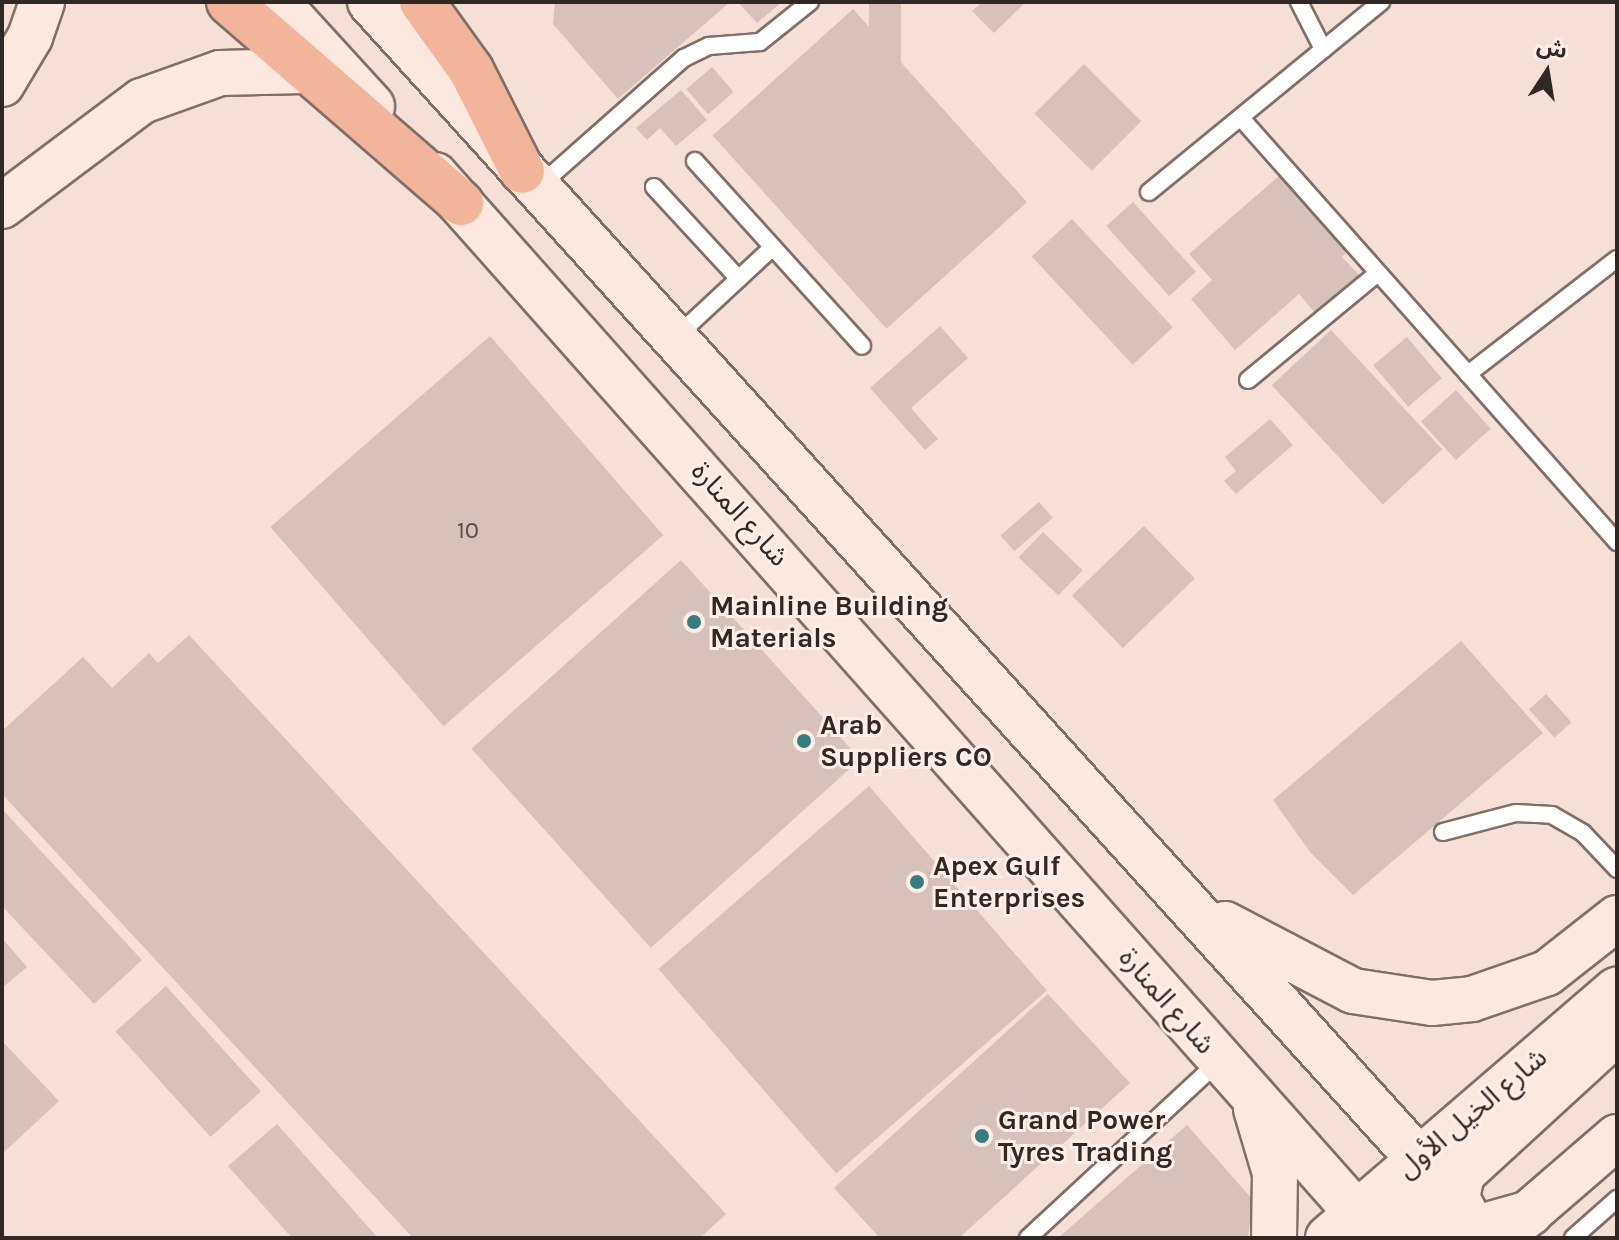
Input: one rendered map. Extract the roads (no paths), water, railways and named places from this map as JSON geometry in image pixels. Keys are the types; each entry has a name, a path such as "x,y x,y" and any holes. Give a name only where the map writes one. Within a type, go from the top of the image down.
{"highway":[{"path":"229,2 303,71 461,203"},
{"path":"426,5 471,70 529,180"}],"main road":[{"path":"2,83 42,2"},
{"name":"شارع المنارة","path":"277,2 910,703 1248,1092 1342,1225"},
{"path":"370,2 1193,906 1418,1158 1423,1194 1409,1233"},
{"path":"2,206 142,101 220,73 303,71"},
{"path":"1193,906 1353,991 1432,1003 1485,996 1547,973 1617,918"},
{"name":"شارع الخيل الأول","path":"1342,1225 1617,989"},
{"path":"1501,1226 1457,1198 1462,1174 1617,1032"},
{"path":"1248,1092 1275,1173 1274,1238"},
{"path":"1342,1225 1409,1233 1501,1226 1617,1137"}],"lane":[{"path":"529,180 684,58 709,46 760,42 810,2"},
{"path":"1299,2 1323,49"},
{"path":"1149,192 1381,2"},
{"path":"1241,118 1617,542"},
{"path":"695,161 862,346"},
{"path":"654,187 739,279"},
{"path":"674,338 773,247"},
{"path":"1468,374 1617,259"},
{"path":"1248,380 1378,273"},
{"path":"1443,832 1516,813 1552,815 1583,833 1617,869"},
{"path":"1028,1238 1219,1061"},
{"path":"1573,1238 1615,1205"}],"place":[{"name":"Mainline Building Materials","path":"694,622"},
{"name":"Arab Suppliers CO","path":"804,741"},
{"name":"Apex Gulf Enterprises","path":"917,882"},
{"name":"Grand Power Tyres Trading","path":"982,1136"}]}
